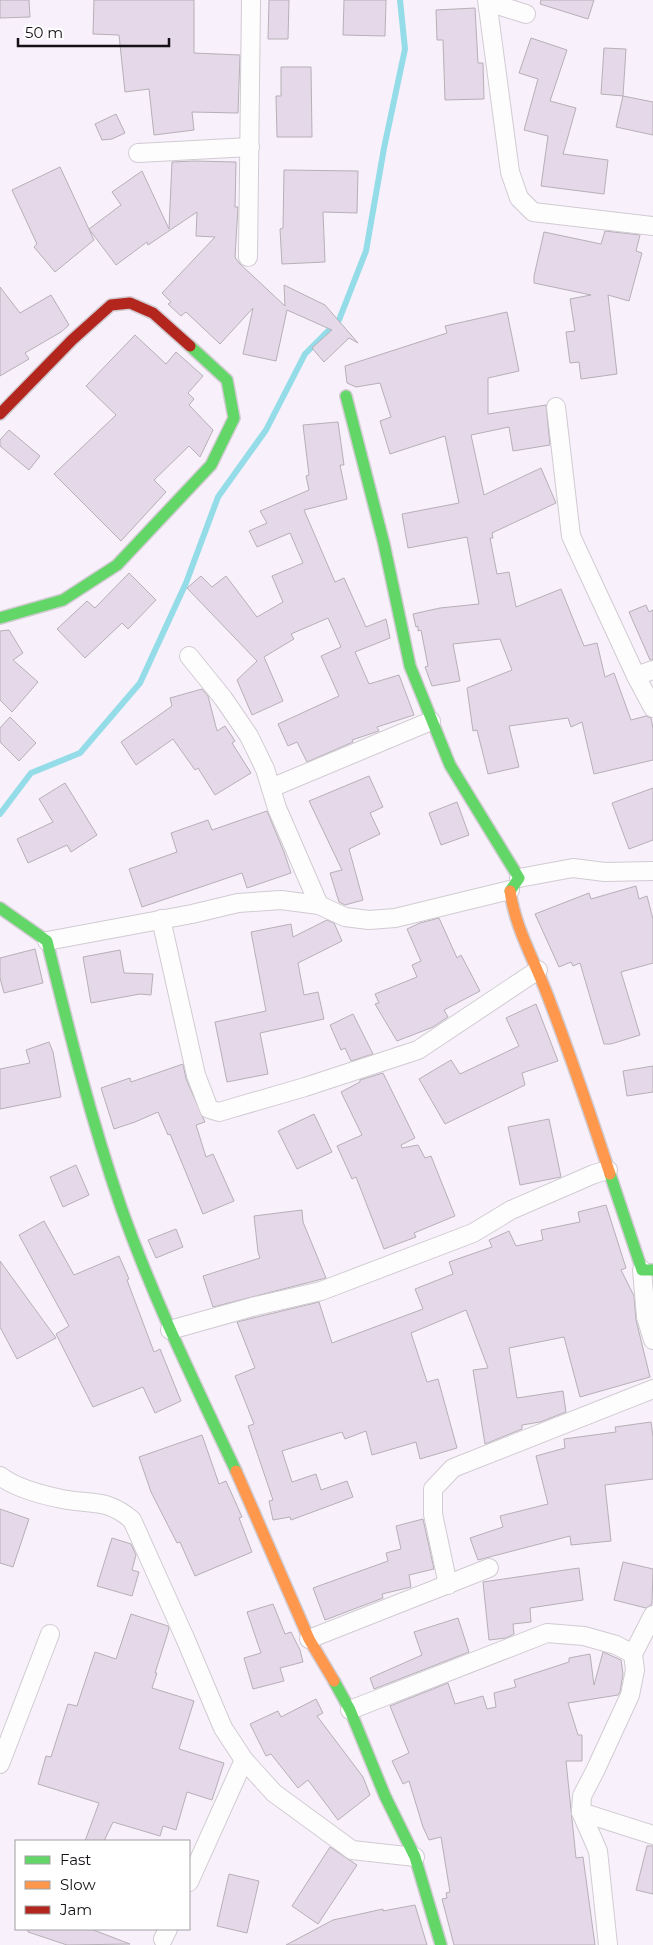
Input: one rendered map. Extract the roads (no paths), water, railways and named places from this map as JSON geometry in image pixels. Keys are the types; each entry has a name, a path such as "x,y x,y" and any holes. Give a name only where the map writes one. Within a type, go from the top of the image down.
{"street":[{"path":"248,257 251,0"},
{"path":"526,14 487,1 510,172 519,198 533,212 653,226"},
{"path":"138,153 250,147"},
{"path":"0,414 72,340 111,305 130,303 153,313 227,380 234,418 211,465 117,565 62,600 0,618"},
{"path":"346,396 384,544 410,666 450,764 514,884 512,911 538,970 574,1065 608,1170 632,1235 648,1270 646,1317 653,1340"},
{"path":"556,407 571,536 636,676 653,708"},
{"path":"189,656 223,698 249,736 265,769 277,808 319,905"},
{"path":"636,676 653,670"},
{"path":"271,788 431,721"},
{"path":"47,941 238,902 281,900 319,905 345,917 369,920 394,918 574,868 605,872 653,871"},
{"path":"0,908 47,941 84,1094 121,1207 170,1330 237,1472 309,1639 350,1710 385,1796 414,1857 441,1945"},
{"path":"161,919 196,1075 209,1109 214,1112 305,1087 418,1050 538,970"},
{"path":"170,1330 256,1306 321,1291 472,1233 511,1210 594,1174 608,1170"},
{"path":"448,1585 433,1514 433,1489 453,1468 653,1390"},
{"path":"1,1479 19,1487 63,1500 112,1506 132,1520 223,1728 244,1760 274,1793 352,1850 414,1857"},
{"path":"309,1639 489,1568"},
{"path":"608,1945 598,1851 581,1812 582,1796 630,1695 635,1670 633,1654 653,1615"},
{"path":"350,1710 547,1633 584,1636 616,1644 633,1654"},
{"path":"0,1764 50,1634"},
{"path":"190,1880 244,1760"},
{"path":"581,1812 653,1835"}],"waterway":[{"path":"0,814 31,773 80,753 140,683 186,583 218,497 266,430 305,354 339,320 366,251 384,148 405,49 400,0"}]}
